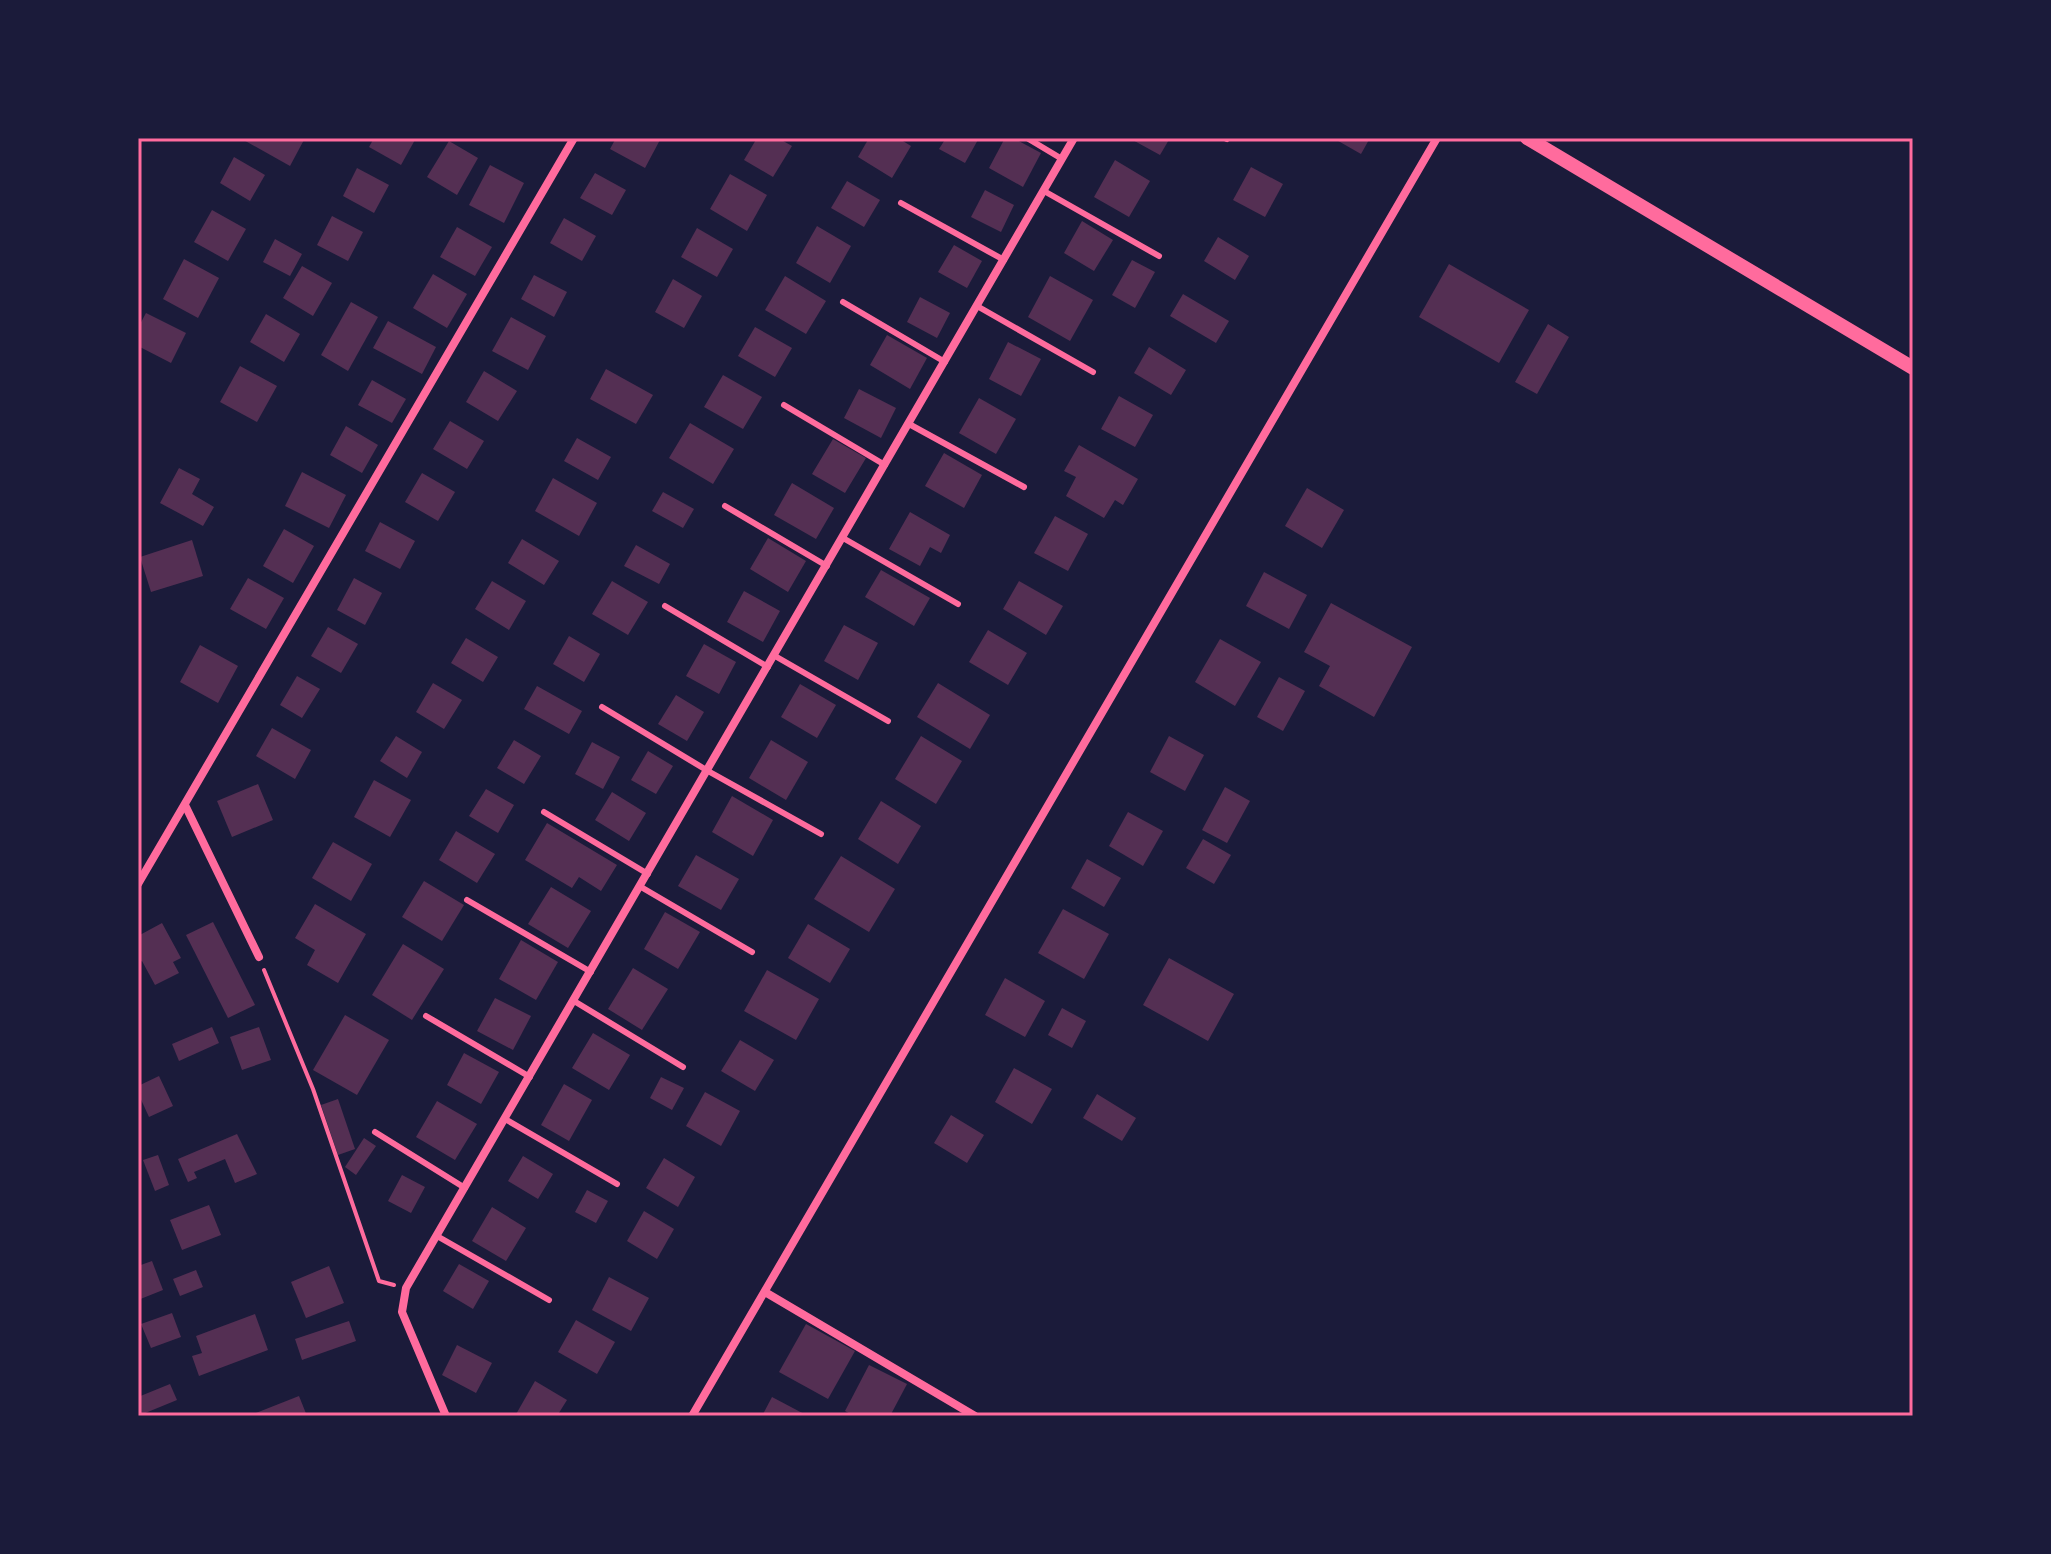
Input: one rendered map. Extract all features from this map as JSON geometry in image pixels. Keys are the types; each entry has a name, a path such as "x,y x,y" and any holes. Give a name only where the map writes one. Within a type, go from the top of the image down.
{"street":[{"path":"138,884 574,138"},
{"path":"446,1416 402,1312 406,1288 1074,138"},
{"path":"692,1416 1437,138"},
{"path":"1527,138 1913,368"},
{"path":"185,805 259,957"},
{"path":"765,1292 975,1416"}],"lane":[{"path":"1027,138 1062,159"},
{"path":"1044,191 1159,256"},
{"path":"901,203 1004,260"},
{"path":"843,302 945,362"},
{"path":"977,306 1093,372"},
{"path":"784,405 885,465"},
{"path":"909,424 1024,487"},
{"path":"725,506 827,566"},
{"path":"843,538 958,604"},
{"path":"665,606 768,667"},
{"path":"775,656 888,721"},
{"path":"602,707 821,834"},
{"path":"544,812 648,874"},
{"path":"641,887 752,952"},
{"path":"467,900 591,972"},
{"path":"574,1001 683,1067"},
{"path":"426,1016 530,1077"},
{"path":"505,1119 617,1184"},
{"path":"375,1132 465,1188"},
{"path":"437,1236 549,1300"}],"path":[{"path":"259,957 313,1089 379,1281 406,1288"}],"building":[{"path":"240,138 305,138 290,166"},
{"path":"374,138 416,138 401,165 369,147"},
{"path":"616,138 661,138 645,168 610,149"},
{"path":"757,138 778,138 792,146 773,177 744,160"},
{"path":"869,138 898,138 911,146 892,178 858,157"},
{"path":"946,138 979,138 965,163 939,149"},
{"path":"1005,138 1013,138 1041,153 1023,187 989,168"},
{"path":"1129,138 1170,138 1160,155"},
{"path":"1333,138 1370,138 1361,154"},
{"path":"449,141 478,158 457,195 427,177"},
{"path":"234,157 265,175 250,201 220,183"},
{"path":"1115,160 1150,181 1129,217 1094,197"},
{"path":"490,165 524,183 504,223 469,205"},
{"path":"1251,167 1283,184 1265,217 1233,200"},
{"path":"357,168 389,185 374,213 343,196"},
{"path":"595,173 626,190 612,215 580,198"},
{"path":"730,174 767,195 747,231 710,209"},
{"path":"847,181 880,200 864,227 831,208"},
{"path":"985,190 1014,205 1001,232 971,217"},
{"path":"212,210 246,229 228,261 194,242"},
{"path":"332,216 363,232 348,261 317,245"},
{"path":"564,218 596,236 582,261 550,243"},
{"path":"1082,221 1113,240 1094,271 1064,253"},
{"path":"817,226 851,246 830,283 796,263"},
{"path":"457,227 492,247 475,276 440,257"},
{"path":"697,228 733,249 717,277 681,257"},
{"path":"1218,237 1249,256 1235,280 1204,261"},
{"path":"275,239 302,254 290,276 263,262"},
{"path":"954,245 982,261 967,288 938,272"},
{"path":"184,259 219,278 198,318 163,299"},
{"path":"1132,260 1155,272 1135,308 1112,295"},
{"path":"1449,264 1529,310 1499,363 1419,317"},
{"path":"302,266 332,283 313,316 283,298"},
{"path":"433,274 467,294 447,328 413,308"},
{"path":"534,275 567,292 554,317 521,299"},
{"path":"785,276 826,301 806,334 765,310"},
{"path":"1050,276 1093,300 1070,341 1028,317"},
{"path":"673,279 702,296 684,328 655,312"},
{"path":"1183,294 1229,321 1216,343 1170,316"},
{"path":"920,297 950,313 937,338 907,322"},
{"path":"351,302 378,317 348,371 321,355"},
{"path":"146,313 186,333 171,363 138,346 138,328"},
{"path":"266,314 300,334 284,362 250,342"},
{"path":"511,317 546,336 528,370 492,351"},
{"path":"388,321 436,347 422,374 373,348"},
{"path":"1548,324 1569,337 1537,394 1515,382"},
{"path":"755,327 792,348 775,377 738,356"},
{"path":"887,335 927,358 910,389 870,365"},
{"path":"1008,342 1041,359 1021,396 989,379"},
{"path":"1149,347 1186,370 1171,395 1134,373"},
{"path":"240,366 277,386 257,422 220,402"},
{"path":"606,369 653,395 636,424 590,399"},
{"path":"484,371 517,391 498,421 466,402"},
{"path":"723,375 762,397 743,429 704,407"},
{"path":"372,380 406,399 392,423 358,405"},
{"path":"859,389 896,408 881,438 844,418"},
{"path":"1119,396 1153,415 1135,447 1101,429"},
{"path":"979,398 1016,419 996,454 959,433"},
{"path":"450,421 484,441 467,469 433,449"},
{"path":"690,423 734,449 713,484 669,458"},
{"path":"346,426 378,445 362,473 330,455"},
{"path":"577,438 611,457 598,480 564,461"},
{"path":"833,439 866,458 845,493 812,474"},
{"path":"1079,445 1138,479 1123,505 1115,500 1104,518 1066,496 1076,477 1064,471"},
{"path":"944,453 982,475 964,508 925,486"},
{"path":"179,468 200,479 192,494 214,507 203,526 160,503"},
{"path":"302,472 346,495 329,528 285,506"},
{"path":"422,473 455,492 438,521 405,502"},
{"path":"553,478 597,503 579,536 535,511"},
{"path":"792,483 834,508 816,539 774,515"},
{"path":"1307,488 1344,510 1322,548 1285,526"},
{"path":"663,492 694,509 683,528 652,511"},
{"path":"910,512 950,535 941,553 930,547 920,566 889,549"},
{"path":"1055,516 1088,534 1068,571 1034,553"},
{"path":"380,522 415,541 400,569 365,551"},
{"path":"284,529 314,546 293,583 263,566"},
{"path":"768,538 806,561 788,592 750,569"},
{"path":"522,539 559,561 544,585 508,563"},
{"path":"192,540 203,576 151,592 140,557"},
{"path":"636,545 670,564 659,584 624,566"},
{"path":"881,570 930,598 914,626 865,597"},
{"path":"1264,572 1307,595 1289,629 1246,606"},
{"path":"248,578 284,598 266,629 230,609"},
{"path":"354,578 382,593 365,625 337,610"},
{"path":"492,581 526,601 509,630 475,609"},
{"path":"612,581 648,602 628,635 592,614"},
{"path":"1019,581 1063,606 1046,635 1003,609"},
{"path":"744,591 780,611 763,642 727,622"},
{"path":"1331,603 1412,647 1374,717 1319,686 1330,666 1304,652"},
{"path":"844,625 878,643 858,680 824,661"},
{"path":"328,627 358,644 341,673 311,656"},
{"path":"988,630 1027,653 1008,685 969,662"},
{"path":"569,636 600,654 584,682 553,664"},
{"path":"466,638 498,657 483,682 451,663"},
{"path":"1220,639 1261,662 1235,706 1195,682"},
{"path":"704,644 736,662 719,694 686,676"},
{"path":"200,645 238,666 218,703 180,682"},
{"path":"297,676 320,689 302,718 280,705"},
{"path":"1279,677 1305,691 1283,731 1257,717"},
{"path":"433,683 462,700 444,729 416,712"},
{"path":"938,683 990,715 970,749 917,717"},
{"path":"800,684 836,705 817,738 781,717"},
{"path":"537,686 582,711 569,734 524,709"},
{"path":"676,695 704,712 687,741 658,724"},
{"path":"272,728 311,750 295,779 256,756"},
{"path":"396,736 422,752 407,778 380,761"},
{"path":"921,736 962,761 936,804 895,779"},
{"path":"1169,736 1204,755 1185,791 1150,772"},
{"path":"514,740 541,756 524,784 497,768"},
{"path":"771,740 808,762 786,800 749,778"},
{"path":"592,742 620,757 603,789 575,774"},
{"path":"648,751 673,766 656,794 631,780"},
{"path":"374,780 411,800 390,837 354,817"},
{"path":"258,784 273,820 232,837 217,801"},
{"path":"1225,787 1250,801 1227,843 1202,830"},
{"path":"486,789 514,805 498,833 469,816"},
{"path":"612,792 646,813 629,841 595,820"},
{"path":"732,796 773,820 753,856 712,832"},
{"path":"881,801 921,826 898,864 858,839"},
{"path":"1128,812 1163,831 1143,866 1109,846"},
{"path":"547,823 617,865 601,891 579,877 572,888 525,860"},
{"path":"456,831 495,854 477,883 439,860"},
{"path":"1203,839 1231,855 1214,884 1186,868"},
{"path":"333,842 372,864 351,901 312,878"},
{"path":"696,855 739,879 721,910 678,886"},
{"path":"841,856 895,889 869,932 814,899"},
{"path":"1087,859 1121,878 1104,907 1071,888"},
{"path":"424,881 464,905 442,941 402,917"},
{"path":"551,887 591,911 568,948 528,924"},
{"path":"315,904 366,934 338,983 307,965 315,950 295,938"},
{"path":"1063,909 1109,934 1084,979 1038,953"},
{"path":"665,912 700,932 678,969 644,949"},
{"path":"213,922 255,1005 228,1018 186,935"},
{"path":"162,923 181,958 173,962 179,973 155,985 142,961 138,963 138,936"},
{"path":"808,924 850,949 830,983 788,958"},
{"path":"521,940 558,962 536,1000 499,979"},
{"path":"403,944 444,969 412,1020 372,995"},
{"path":"1169,958 1234,994 1208,1041 1143,1005"},
{"path":"633,968 668,989 642,1030 608,1009"},
{"path":"767,970 819,999 796,1040 744,1011"},
{"path":"1005,978 1045,1001 1025,1037 985,1015"},
{"path":"495,998 531,1016 513,1050 477,1031"},
{"path":"1062,1008 1086,1021 1072,1048 1048,1035"},
{"path":"345,1015 389,1040 357,1095 313,1070"},
{"path":"212,1027 219,1043 179,1061 172,1044"},
{"path":"259,1027 271,1060 242,1070 230,1037"},
{"path":"593,1033 630,1055 609,1090 572,1068"},
{"path":"740,1040 774,1060 755,1091 721,1071"},
{"path":"464,1053 499,1072 481,1104 447,1085"},
{"path":"1014,1068 1052,1089 1032,1124 995,1102"},
{"path":"159,1076 173,1106 149,1117 138,1086"},
{"path":"661,1077 684,1088 672,1110 650,1098"},
{"path":"564,1084 592,1100 569,1141 541,1125"},
{"path":"705,1092 740,1111 721,1146 686,1126"},
{"path":"1097,1094 1136,1118 1122,1141 1083,1118"},
{"path":"338,1099 355,1149 338,1155 321,1105"},
{"path":"437,1101 477,1124 455,1160 416,1137"},
{"path":"951,1115 984,1135 967,1163 934,1143"},
{"path":"237,1134 257,1174 235,1183 225,1159 194,1172 197,1178 188,1182 178,1159"},
{"path":"364,1138 376,1146 356,1175 345,1167"},
{"path":"158,1155 169,1185 155,1191 143,1160"},
{"path":"523,1156 553,1174 538,1199 508,1181"},
{"path":"664,1158 695,1177 678,1207 646,1188"},
{"path":"402,1175 425,1187 411,1213 388,1201"},
{"path":"587,1190 608,1201 596,1223 575,1212"},
{"path":"209,1205 221,1235 182,1250 170,1220"},
{"path":"492,1207 526,1228 506,1261 472,1241"},
{"path":"644,1211 674,1229 657,1259 627,1241"},
{"path":"152,1261 163,1290 138,1300 138,1266"},
{"path":"459,1264 489,1281 473,1309 443,1291"},
{"path":"329,1266 344,1303 306,1318 291,1282"},
{"path":"196,1270 203,1287 180,1296 173,1279"},
{"path":"609,1277 649,1298 631,1331 592,1310"},
{"path":"172,1313 181,1337 151,1348 141,1324"},
{"path":"255,1314 268,1350 199,1376 192,1356 202,1353 196,1336"},
{"path":"576,1320 615,1342 597,1374 558,1352"},
{"path":"349,1321 356,1341 302,1360 295,1339"},
{"path":"806,1324 855,1351 828,1399 779,1372"},
{"path":"457,1345 492,1363 476,1393 442,1375"},
{"path":"869,1365 907,1384 890,1416 854,1416 845,1411"},
{"path":"535,1381 567,1400 557,1416 515,1416"},
{"path":"170,1384 177,1400 138,1416 138,1397"},
{"path":"299,1396 307,1416 248,1416"},
{"path":"772,1397 808,1416 762,1416"}]}
